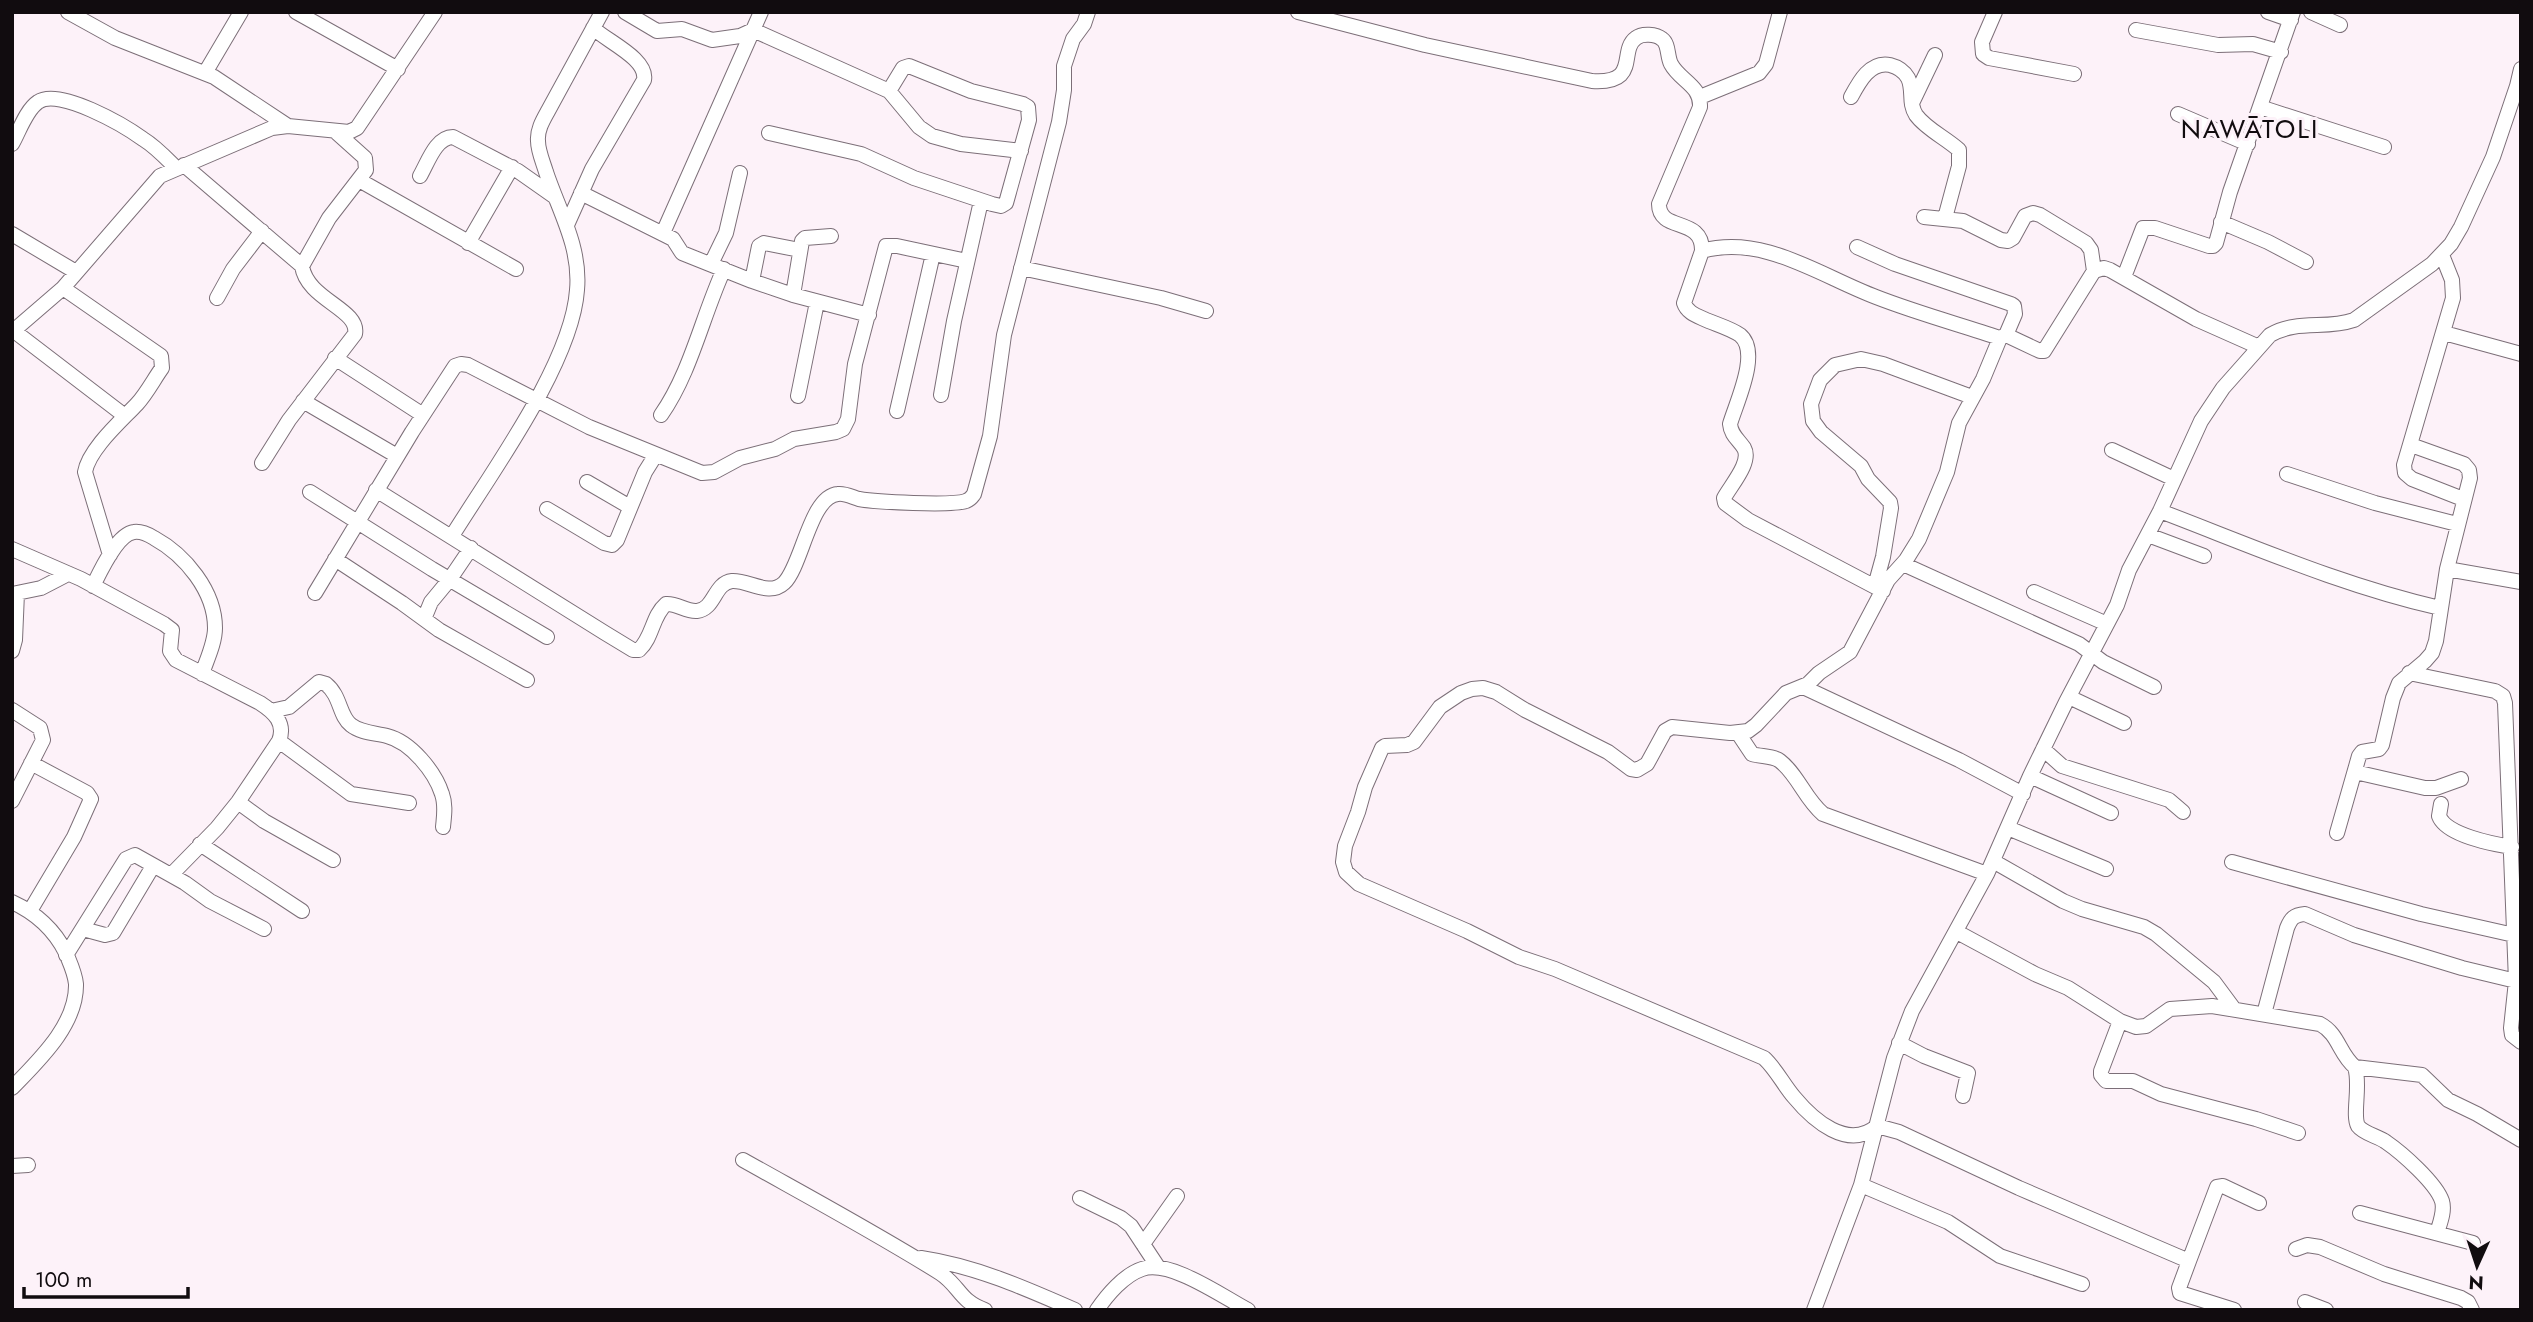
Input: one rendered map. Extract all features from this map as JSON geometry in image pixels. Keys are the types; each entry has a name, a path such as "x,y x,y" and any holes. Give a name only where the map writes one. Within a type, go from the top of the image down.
{"street":[{"path":"68,12 115,38 205,73 288,126"},
{"path":"205,73 241,12"},
{"path":"296,12 398,69"},
{"path":"125,416 16,326 63,288 150,184 160,176 272,128 288,126 349,132 358,128 435,12"},
{"path":"452,536 536,400 560,350 575,303 578,268 573,244 538,140 540,127 602,12"},
{"path":"625,12 657,31 682,29 712,40 731,38 753,30 889,91 919,127 932,136 961,144 1021,151"},
{"path":"663,233 761,12"},
{"path":"376,490 633,650 639,650 649,636 661,608 666,604 699,611 706,608 723,584 729,581 770,589 784,583 814,515 830,496 836,494 868,500 926,503 964,502 970,499 974,494 990,436 1004,335 1059,122 1067,55 1088,12"},
{"path":"1298,12 1425,45 1602,81 1612,80 1621,74 1632,42 1637,37 1645,35 1664,40 1670,63 1695,88 1700,97 1700,107 1659,204 1659,212 1663,217 1700,236 1702,251 1685,295 1686,310 1740,335 1749,353 1749,364 1730,424 1731,431 1744,448 1745,463 1724,498 1725,503 1748,520 1879,588"},
{"path":"1700,97 1759,73 1766,64 1780,12"},
{"path":"1995,12 1982,42 1983,54 1989,58 2074,74"},
{"path":"2124,277 2143,228 2155,228 2193,242 2213,246 2292,16 2268,12"},
{"path":"2311,12 2340,25"},
{"path":"566,225 608,140 645,75 638,61 609,43 593,28"},
{"path":"2136,30 2218,45 2253,44 2281,52"},
{"path":"1911,106 1935,55"},
{"path":"1851,97 1868,71 1879,65 1901,70 1908,78 1911,106 1921,121 1959,150 1959,166 1945,218"},
{"path":"769,133 861,154 914,178 981,201 1001,206 1006,203 1030,113 1028,107 971,91 909,66 903,68 889,91"},
{"path":"1814,1310 1861,1185 1899,1043 1921,993 1957,932 1990,867 2030,776 2107,624 2129,570 2212,402 2270,335 2282,328 2296,325 2338,326 2354,320 2442,255 2461,227 2493,157 2521,69"},
{"path":"12,144 34,105 48,98 69,102 123,126 180,166 262,231 302,266 312,289 354,322 355,334 303,401 262,463"},
{"path":"2260,107 2384,147"},
{"path":"2178,114 2248,144"},
{"path":"302,266 330,218 366,170 365,158 336,132"},
{"path":"420,176 446,137 460,140 512,167 555,197"},
{"path":"468,243 512,167"},
{"path":"662,415 677,391 710,300 740,173"},
{"path":"359,180 516,269"},
{"path":"581,192 673,239 682,253 793,295 869,314"},
{"path":"941,395 954,321 981,201"},
{"path":"1702,251 1733,246 1788,259 1810,266 1876,298 2045,351 2094,271 2091,250 2086,243 2040,215 2025,216 2013,238 2008,241 1970,223 1924,216"},
{"path":"2221,222 2306,262"},
{"path":"216,298 233,269 262,231"},
{"path":"12,234 76,272"},
{"path":"793,295 800,250 805,238 831,236"},
{"path":"752,281 759,246 764,243 800,250"},
{"path":"315,593 423,415 452,370 461,364 655,456 688,470 714,472 740,458 775,449 794,439 843,429 848,419 855,364 886,246 967,261"},
{"path":"1857,247 1895,264 2011,304 2015,314 1959,423 1947,472 1915,546 1903,564 1879,588"},
{"path":"897,411 933,254"},
{"path":"2442,255 2452,280 2453,298 2404,466 2405,473 2412,479 2463,499"},
{"path":"1021,268 1161,298 1206,311"},
{"path":"2094,271 2104,268 2124,277 2196,319 2259,347"},
{"path":"63,288 161,356 162,368 86,466 85,472 110,555"},
{"path":"798,396 817,302"},
{"path":"2444,333 2521,354"},
{"path":"335,358 423,415"},
{"path":"1972,397 1883,364 1861,359 1835,365 1820,380 1812,398 1813,421 1821,432 1861,466 1870,482 1890,502 1879,588 1850,652 1803,687 1786,693 1748,731 1738,733 1672,727 1665,731 1647,764 1637,770 1496,692 1483,688 1472,689 1440,707 1414,742 1382,748 1364,787 1358,812 1346,840 1343,862 1346,872 1359,884 1468,931 1519,957 1555,969 1764,1058 1773,1066 1794,1098 1829,1129 1841,1134 1861,1136 1877,1126 1899,1132 2019,1188 2189,1261"},
{"path":"303,401 397,456"},
{"path":"2337,833 2362,752 2382,745 2399,683 2432,653 2438,632 2447,569 2470,478 2469,470 2464,464 2411,445"},
{"path":"2112,450 2175,479"},
{"path":"547,509 612,545 617,540 655,456"},
{"path":"2287,474 2375,503 2457,524"},
{"path":"587,482 630,507"},
{"path":"310,492 547,637"},
{"path":"2160,511 2321,573 2440,608"},
{"path":"93,586 110,555 124,537 134,531 163,543 182,558 195,574 214,612 215,630 202,674"},
{"path":"2148,535 2204,556"},
{"path":"424,619 431,602 471,548"},
{"path":"12,549 93,586 164,624 173,635 170,645 172,656 271,711 281,726 279,741 238,802 171,875"},
{"path":"335,559 424,619 527,680"},
{"path":"1903,564 2067,638 2104,662 2154,687"},
{"path":"2447,569 2521,582"},
{"path":"12,651 15,640 15,593 41,588 68,574"},
{"path":"2034,592 2107,624"},
{"path":"2409,673 2477,686 2496,691 2503,696 2507,721 2516,887 2516,981 2511,1028 2512,1035 2521,1042"},
{"path":"271,711 289,706 319,682 327,684 339,699 345,718 351,725 362,731 389,736 402,743 429,770 443,795 443,827"},
{"path":"1803,687 1959,760 2023,794"},
{"path":"2069,697 2124,723"},
{"path":"12,710 40,728 43,740 12,801"},
{"path":"1738,733 1752,754 1780,761 1803,788 1814,807 1823,814 1990,867 2082,909 2144,927 2214,982 2234,1009"},
{"path":"279,741 352,794 409,803"},
{"path":"2043,749 2057,764 2169,800 2183,812"},
{"path":"30,911 74,837 91,799 87,793 31,763"},
{"path":"2355,772 2425,788 2436,788 2461,779"},
{"path":"2030,776 2110,813"},
{"path":"238,802 333,860"},
{"path":"2441,804 2439,816 2444,824 2479,841 2512,847"},
{"path":"2008,828 2106,869"},
{"path":"200,844 302,911"},
{"path":"66,955 130,856 138,856 210,901 264,929"},
{"path":"2232,862 2421,915 2514,935"},
{"path":"83,929 105,935 113,933 153,866"},
{"path":"12,902 30,911 49,927 66,955 76,982 69,1014 43,1055 12,1088"},
{"path":"2264,1013 2287,928 2291,919 2297,915 2305,914 2354,935 2462,968 2516,981"},
{"path":"1957,932 2035,974 2068,988 2120,1021 2136,1027 2146,1026 2170,1009 2211,1006 2264,1013 2320,1024 2330,1029 2358,1077 2356,1122 2360,1129 2376,1136 2399,1153 2439,1195 2443,1211 2437,1233"},
{"path":"2120,1021 2101,1071 2106,1081 2133,1081 2161,1094 2298,1133"},
{"path":"1899,1043 1968,1073 1963,1096"},
{"path":"2354,1067 2422,1075 2448,1100 2521,1140"},
{"path":"743,1160 915,1257 945,1276 966,1301 985,1310"},
{"path":"12,1166 28,1165"},
{"path":"1861,1185 1933,1214 2000,1256 2082,1284"},
{"path":"2234,1310 2180,1293 2179,1287 2217,1187 2223,1186 2259,1203"},
{"path":"1143,1244 1177,1196"},
{"path":"1080,1198 1121,1218 1131,1226 1158,1267"},
{"path":"2360,1213 2473,1243"},
{"path":"2296,1249 2307,1245 2320,1247 2384,1274 2462,1298 2472,1310"},
{"path":"915,1257 976,1270 1075,1310"},
{"path":"1097,1310 1106,1297 1141,1269 1158,1267 1174,1271 1248,1310"},
{"path":"2305,1302 2326,1310"}],"district":[{"name":"NAWĀTOLI","path":"2250,129"}]}
